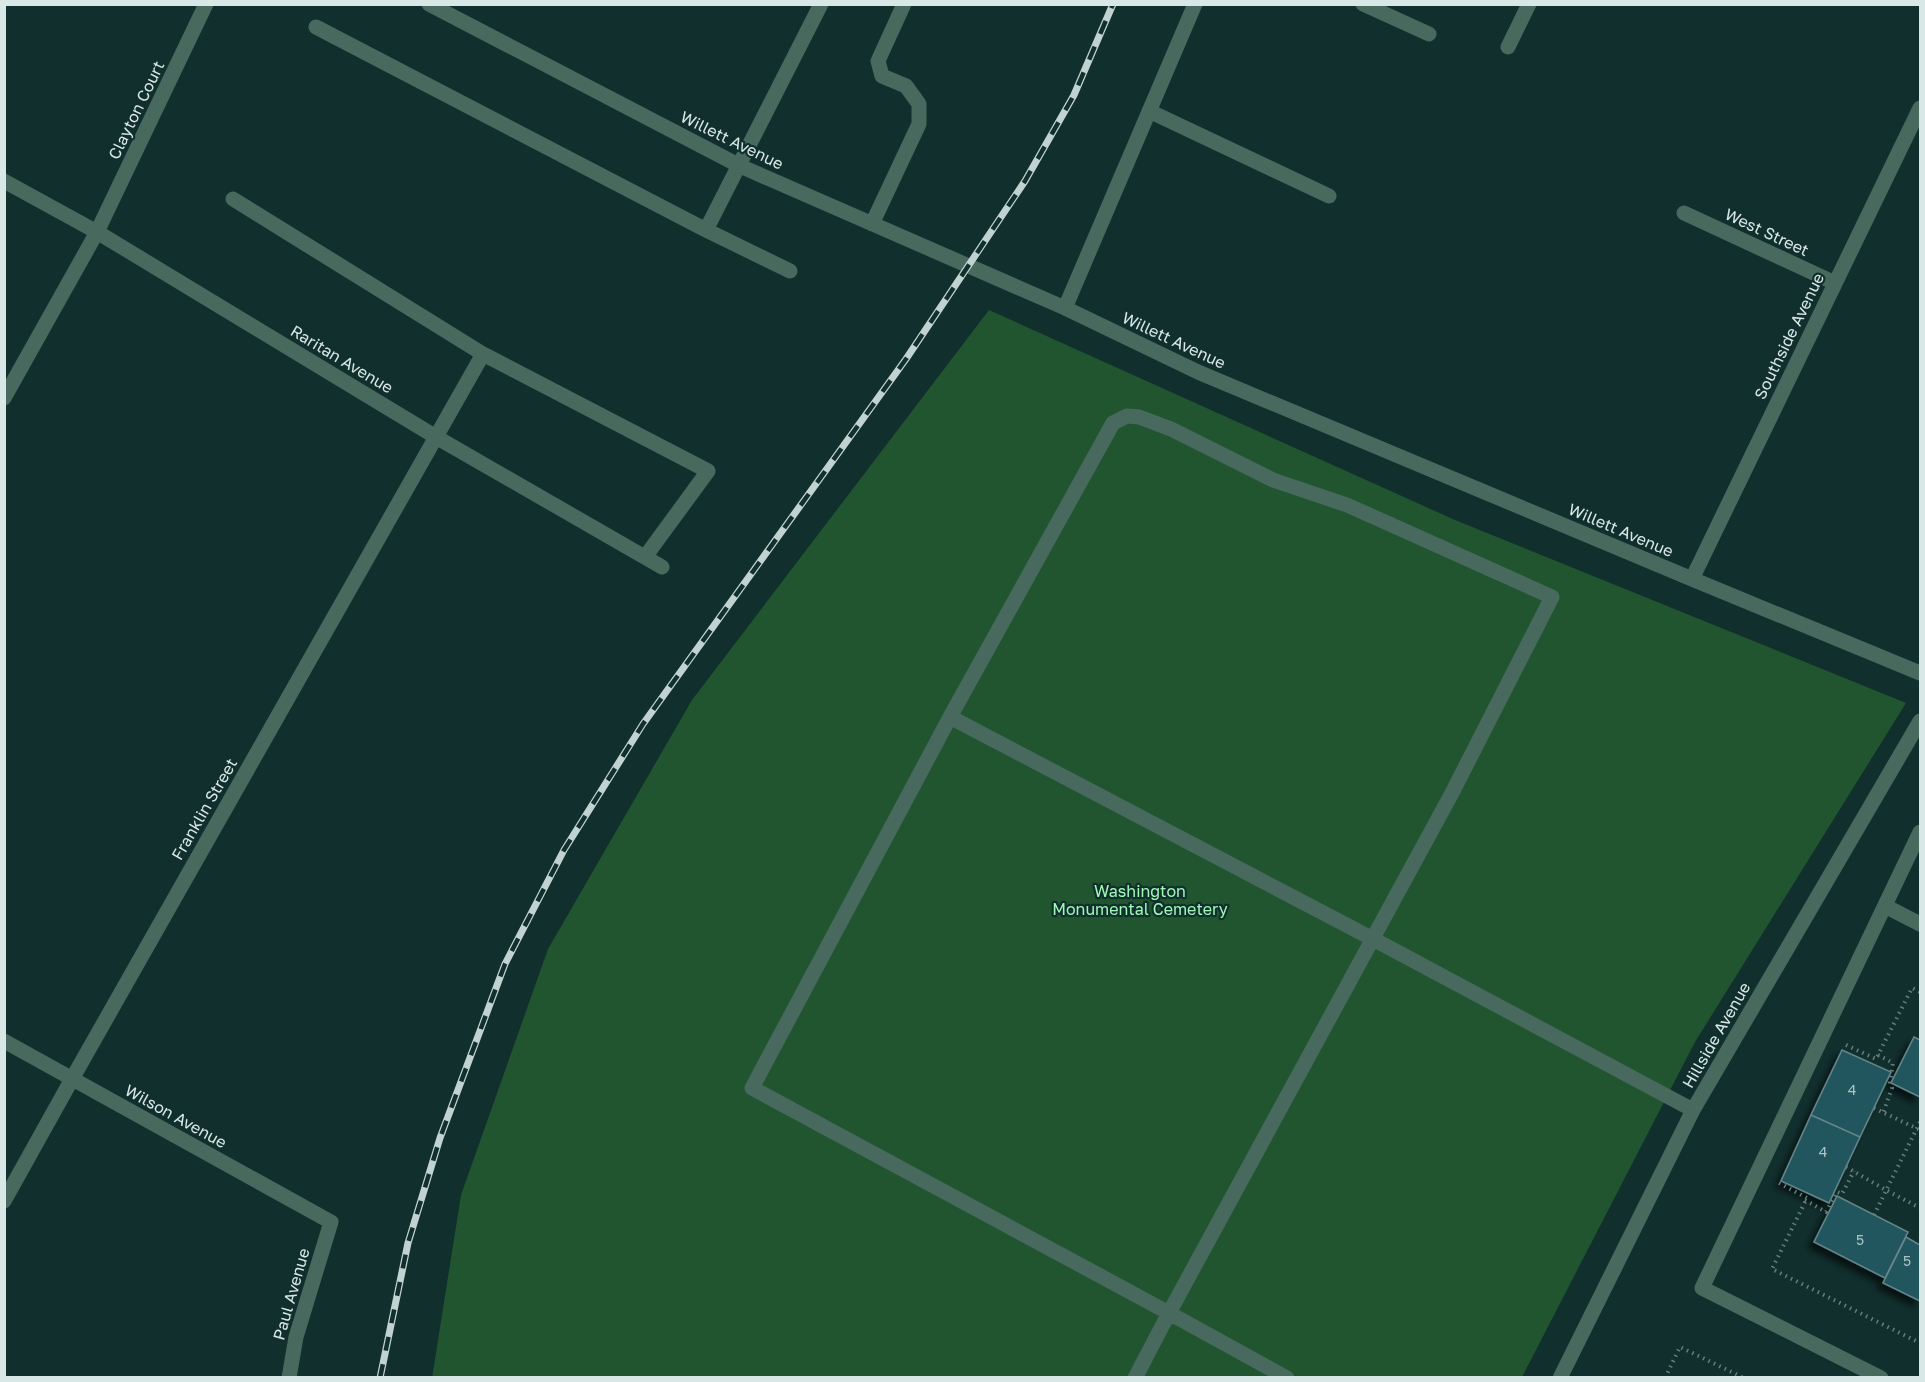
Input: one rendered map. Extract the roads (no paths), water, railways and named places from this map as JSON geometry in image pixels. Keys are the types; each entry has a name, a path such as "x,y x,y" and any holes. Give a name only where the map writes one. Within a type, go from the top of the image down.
{"street":[{"name":"Clayton Court","path":"4,399 97,232 207,4"},
{"name":"Willett Avenue","path":"429,4 740,166 1065,308 1198,372 1920,673"},
{"path":"706,230 821,4"},
{"path":"872,225 919,124 919,104 906,86 882,76 878,61 904,4"},
{"path":"1065,308 1195,4"},
{"path":"1363,4 1429,34"},
{"path":"1508,47 1529,4"},
{"path":"316,27 706,230 790,271"},
{"name":"Southside Avenue","path":"1692,579 1920,108"},
{"path":"1149,111 1329,196"},
{"name":"Raritan Avenue","path":"4,181 97,232 436,436 662,567"},
{"path":"233,199 483,354 708,471 645,557"},
{"name":"West Street","path":"1683,213 1834,283"},
{"name":"Franklin Street","path":"4,1201 483,354"},
{"path":"1135,1377 1169,1313 1452,793 1552,597 1347,505 1273,480 1171,429 1139,417 1127,416 1113,423 950,717 753,1088 1169,1313 1287,1377"},
{"path":"950,717 1693,1110"},
{"name":"Hillside Avenue","path":"1560,1377 1693,1110 1920,721"},
{"path":"1881,1377 1702,1288 1920,832"},
{"path":"1885,906 1920,924"},
{"name":"Wilson Avenue","path":"4,1041 331,1222"},
{"name":"Paul Avenue","path":"290,1377 296,1338 331,1222"}],"railway":[{"path":"380,1378 408,1243 440,1138 505,964 564,850 643,724 906,359 1025,181 1074,95 1113,4"}],"park label":[{"name":"Washington Monumental Cemetery","path":"1140,900"}]}
